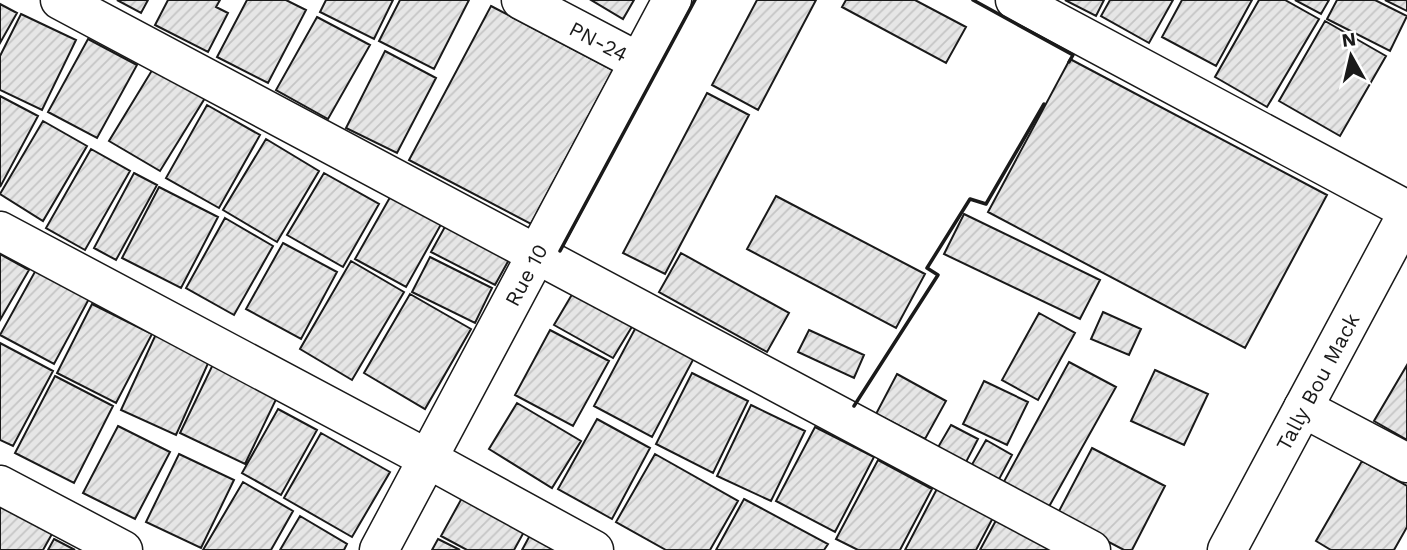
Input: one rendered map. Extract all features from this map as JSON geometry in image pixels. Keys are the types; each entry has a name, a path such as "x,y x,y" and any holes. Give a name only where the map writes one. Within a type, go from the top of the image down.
{"street":[{"path":"60,0 1091,550"},
{"name":"PN-24","path":"521,0 639,62"},
{"name":"Rue 10","path":"379,550 672,0"},
{"path":"1015,0 1407,212"},
{"name":"Tally Bou Mack","path":"1227,550 1407,212"},
{"path":"0,232 594,550"},
{"path":"1303,408 1407,463"},
{"path":"0,485 123,550"}],"building":[{"path":"117,0 148,0 141,13"},
{"path":"168,0 220,0 216,7 228,13 208,52 155,25"},
{"path":"247,0 286,0 306,10 268,83 217,57"},
{"path":"326,0 393,0 374,39 320,12"},
{"path":"400,0 469,0 434,69 379,41"},
{"path":"591,0 634,0 623,19"},
{"path":"757,0 816,0 758,110 712,85"},
{"path":"846,0 915,0 966,27 946,63 842,7"},
{"path":"1065,0 1104,0 1096,16"},
{"path":"1110,0 1173,0 1149,43 1101,16"},
{"path":"1182,0 1252,0 1216,66 1162,37"},
{"path":"1259,0 1285,0 1319,19 1267,107 1215,77"},
{"path":"1295,0 1329,0 1321,14"},
{"path":"1337,0 1375,0 1407,16 1390,51 1327,19"},
{"path":"1385,0 1407,0 1407,11"},
{"path":"0,4 17,13 0,43"},
{"path":"491,6 613,70 531,224 409,160"},
{"path":"21,14 76,40 42,110 0,90 0,56"},
{"path":"317,17 370,45 328,119 276,90"},
{"path":"1325,21 1386,56 1340,136 1279,101"},
{"path":"88,39 137,65 97,138 48,112"},
{"path":"385,51 436,78 397,153 346,128"},
{"path":"1070,59 1327,195 1245,348 988,212"},
{"path":"154,67 205,98 160,171 109,141"},
{"path":"707,93 749,115 665,274 623,253"},
{"path":"0,96 38,116 0,187"},
{"path":"207,105 260,135 219,208 166,178"},
{"path":"43,121 87,146 43,221 0,194"},
{"path":"266,139 319,171 277,242 223,210"},
{"path":"91,149 130,171 85,250 46,228"},
{"path":"134,173 157,185 116,260 94,248"},
{"path":"324,173 379,204 343,267 287,235"},
{"path":"159,187 218,217 181,288 122,258"},
{"path":"393,192 444,219 406,287 355,259"},
{"path":"776,196 925,274 896,328 747,249"},
{"path":"452,214 516,247 495,285 431,252"},
{"path":"964,214 1100,280 1080,319 944,254"},
{"path":"225,218 273,246 234,315 186,288"},
{"path":"283,243 337,272 301,339 246,309"},
{"path":"681,253 789,313 767,352 659,292"},
{"path":"0,254 29,270 0,320"},
{"path":"430,257 492,288 475,323 412,292"},
{"path":"351,261 404,292 352,380 300,349"},
{"path":"37,268 90,297 54,364 0,335"},
{"path":"577,286 636,320 613,358 554,325"},
{"path":"410,294 471,329 425,409 364,373"},
{"path":"92,304 152,334 116,403 57,373"},
{"path":"1103,312 1141,329 1129,355 1091,339"},
{"path":"1039,313 1075,333 1038,400 1002,380"},
{"path":"636,327 694,358 652,437 594,406"},
{"path":"550,330 609,361 573,426 515,395"},
{"path":"809,330 864,355 854,378 798,352"},
{"path":"156,334 210,359 176,435 121,410"},
{"path":"0,343 53,371 13,446 0,440"},
{"path":"216,358 281,389 245,464 180,433"},
{"path":"1069,362 1116,387 1046,512 1001,487"},
{"path":"1407,365 1407,440 1374,421"},
{"path":"1155,370 1208,394 1184,445 1131,421"},
{"path":"692,373 748,401 713,473 656,444"},
{"path":"897,374 946,401 925,439 876,414"},
{"path":"55,376 113,406 74,483 15,453"},
{"path":"984,381 1028,402 1007,445 963,424"},
{"path":"517,403 581,441 552,488 489,449"},
{"path":"751,405 805,431 771,501 717,476"},
{"path":"278,409 317,430 281,495 242,473"},
{"path":"597,419 650,448 612,519 558,489"},
{"path":"951,425 978,439 965,464 937,449"},
{"path":"118,426 170,452 135,519 83,493"},
{"path":"815,427 874,457 835,532 776,501"},
{"path":"321,433 390,472 352,537 284,498"},
{"path":"986,440 1012,455 997,483 970,468"},
{"path":"1092,448 1165,486 1132,550 1124,550 1057,515"},
{"path":"179,454 234,480 201,548 146,522"},
{"path":"655,454 738,501 710,550 666,550 616,522"},
{"path":"878,460 932,489 900,550 858,550 836,539"},
{"path":"1362,461 1407,486 1407,527 1394,550 1331,550 1316,541"},
{"path":"243,482 293,511 271,550 203,550"},
{"path":"940,483 996,512 976,550 905,550"},
{"path":"468,487 530,521 514,550 467,550 441,536"},
{"path":"744,499 828,544 824,550 716,550"},
{"path":"0,505 52,534 43,550 0,550"},
{"path":"1000,513 1052,550 980,550"},
{"path":"300,516 347,544 344,550 280,550"},
{"path":"535,526 579,550 522,550"},
{"path":"54,539 75,550 48,550"},
{"path":"438,539 460,550 432,550"}],"wall":[{"path":"560,251 695,0"},
{"path":"973,0 1073,55 1069,62"},
{"path":"854,406 938,275 927,268 970,199 986,204 1044,104"}]}
